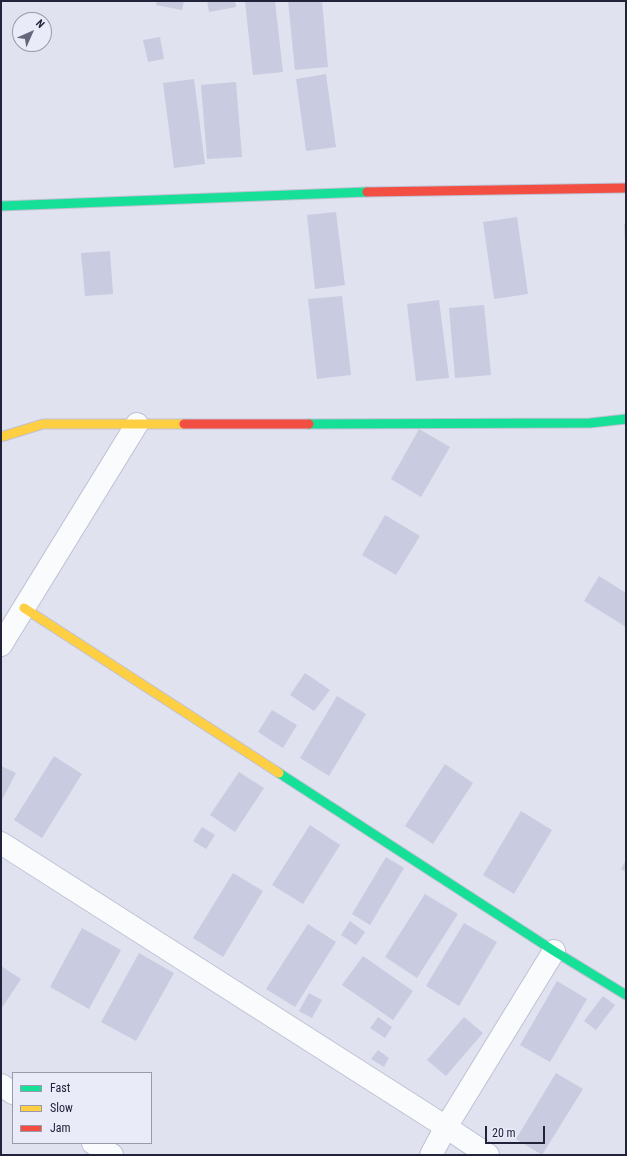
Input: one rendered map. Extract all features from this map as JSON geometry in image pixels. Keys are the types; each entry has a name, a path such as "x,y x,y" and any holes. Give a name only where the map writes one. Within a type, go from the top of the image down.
{"street":[{"path":"1,206 338,193 626,188"},
{"path":"1,437 43,424 590,423 626,418"},
{"path":"1,646 137,424"},
{"path":"24,608 554,951 626,995"},
{"path":"1,843 488,1155"},
{"path":"431,1155 446,1127 554,951"},
{"path":"1,1085 12,1092"},
{"path":"95,1144 112,1155"}],"building":[{"path":"157,1 184,1 182,10 156,5"},
{"path":"207,1 235,1 236,7 209,12"},
{"path":"245,1 275,1 283,72 253,75"},
{"path":"288,1 322,1 328,67 295,70"},
{"path":"160,37 164,59 148,62 143,40"},
{"path":"326,74 336,147 306,151 296,79"},
{"path":"194,79 205,164 174,168 163,83"},
{"path":"236,82 242,157 207,159 201,85"},
{"path":"336,212 345,285 315,289 307,215"},
{"path":"517,217 528,294 494,299 483,222"},
{"path":"624,224 626,224 626,240 625,240"},
{"path":"110,251 113,294 85,296 81,253"},
{"path":"342,296 351,375 317,379 308,299"},
{"path":"439,300 449,378 416,381 407,304"},
{"path":"484,305 491,375 455,378 449,308"},
{"path":"419,429 450,447 421,497 391,479"},
{"path":"385,515 420,536 396,575 362,555"},
{"path":"599,576 626,593 626,627 584,601"},
{"path":"305,673 330,690 314,711 290,695"},
{"path":"337,696 366,714 329,776 300,758"},
{"path":"272,710 297,725 283,748 258,732"},
{"path":"54,756 82,774 42,838 14,820"},
{"path":"445,764 473,783 433,844 405,826"},
{"path":"1,766 16,773 1,802"},
{"path":"239,772 264,788 235,832 210,815"},
{"path":"521,811 552,830 514,894 483,875"},
{"path":"310,825 340,845 303,904 272,885"},
{"path":"202,827 215,835 206,849 193,841"},
{"path":"386,857 404,868 370,925 352,914"},
{"path":"626,860 626,872 621,869"},
{"path":"233,873 263,891 223,957 193,938"},
{"path":"425,894 458,914 417,978 385,957"},
{"path":"350,921 365,932 356,945 341,935"},
{"path":"464,923 497,942 459,1006 426,986"},
{"path":"308,924 336,942 295,1007 266,989"},
{"path":"82,928 121,950 89,1009 50,987"},
{"path":"139,953 174,973 136,1041 101,1022"},
{"path":"363,956 413,991 393,1020 342,985"},
{"path":"1,966 21,979 1,1009"},
{"path":"557,981 587,999 550,1062 520,1045"},
{"path":"309,993 322,1000 312,1018 299,1011"},
{"path":"603,996 615,1005 596,1030 584,1021"},
{"path":"378,1017 392,1027 385,1038 370,1028"},
{"path":"464,1017 483,1033 446,1076 427,1060"},
{"path":"378,1050 389,1058 384,1067 371,1059"},
{"path":"556,1073 583,1089 542,1155 516,1139"}],"traffic: fast":[{"path":"1,206 367,192"},
{"path":"309,424 590,423 626,419"},
{"path":"279,773 554,951 626,995"}],"traffic: slow":[{"path":"1,437 43,424 184,424"},
{"path":"24,608 279,773"}],"traffic: jam":[{"path":"367,192 626,188"},
{"path":"184,424 309,424"}]}
